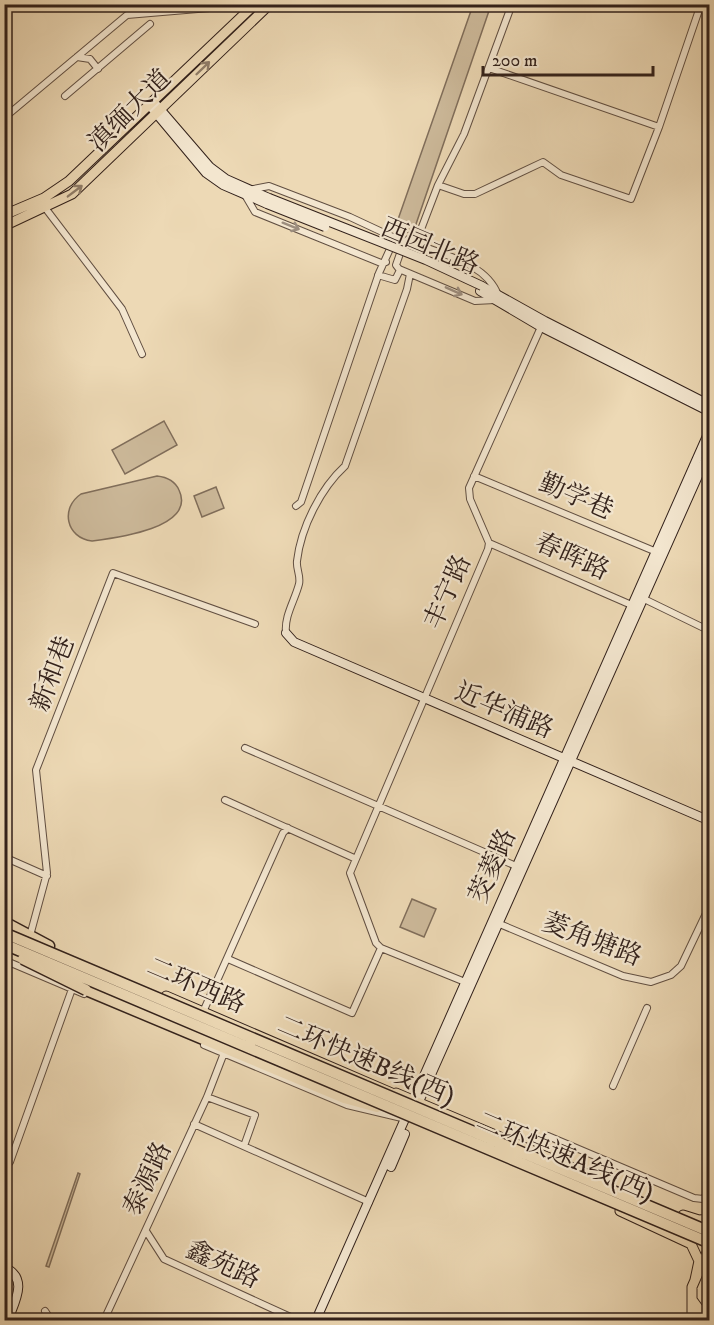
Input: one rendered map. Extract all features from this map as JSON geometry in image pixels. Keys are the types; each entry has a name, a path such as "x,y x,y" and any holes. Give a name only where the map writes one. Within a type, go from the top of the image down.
{"highway":[{"path":"4,922 49,946"},
{"name":"二环快速B线(西)","path":"4,933 710,1232"},
{"path":"4,948 74,985 352,1101 376,1107"},
{"name":"二环快速A线(西)","path":"4,948 710,1245"}],"main road":[{"name":"滇缅大道","path":"8,214 44,198 69,181 270,4"},
{"name":"滇缅大道","path":"4,226 46,209 72,194 96,174 155,107 251,8"},
{"name":"二环西路","path":"4,928 385,1088 412,1111"},
{"name":"二环西路","path":"4,948 376,1107 412,1111"},
{"path":"412,1111 433,1119"},
{"path":"412,1111 692,1219 710,1219"},
{"path":"412,1111 691,1244 699,1261 692,1293 692,1320"},
{"path":"641,1219 647,1219 653,1215 654,1207 649,1201"},
{"path":"694,1280 710,1245"},
{"path":"692,1293 697,1308 710,1317"}],"street":[{"path":"191,4 202,8"},
{"path":"417,244 438,185 464,134 512,4"},
{"path":"438,185 464,194 476,194 543,162 561,175 631,199 659,127 701,4"},
{"path":"4,118 127,15 233,6 251,8"},
{"path":"65,96 150,24"},
{"path":"76,57 90,59 98,69"},
{"path":"489,68 659,127"},
{"name":"西园北路","path":"155,107 203,161 246,193 481,289 710,405"},
{"path":"296,506 301,502 378,275 386,262 395,238 394,235 269,186 246,193 255,212 386,262"},
{"path":"4,200 8,214"},
{"path":"46,209 122,309 142,354"},
{"path":"408,240 484,273 494,283 497,298 475,301 400,270 396,265 404,242 420,232"},
{"path":"378,275 395,280 400,270"},
{"path":"286,633 287,620 299,583 297,559 307,527 319,498 333,477 345,466 407,289 410,274"},
{"name":"西园北路","path":"497,298 541,327 710,412"},
{"name":"丰宁路","path":"381,948 376,943 350,873 354,858 380,807 428,684 489,543 470,499 469,488 541,327"},
{"name":"茭菱路","path":"322,1320 495,922 636,607 710,429"},
{"name":"茭菱路","path":"659,553 710,449"},
{"name":"勤学巷","path":"474,476 659,553"},
{"name":"春晖路","path":"489,543 636,607"},
{"name":"新和巷","path":"31,932 47,876 36,770 113,573 255,624"},
{"path":"640,597 710,631"},
{"name":"近华浦路","path":"286,633 294,642 710,821"},
{"path":"245,748 516,866"},
{"name":"茭菱路","path":"316,1320 412,1111 465,982 495,922 516,866 567,761"},
{"path":"225,800 354,858"},
{"path":"203,1012 283,832 288,828"},
{"path":"4,857 47,876"},
{"name":"菱角塘路","path":"495,922 623,976 651,982 671,975 681,966 710,905"},
{"path":"4,917 31,932 49,946"},
{"path":"228,959 351,1013 381,948 465,982"},
{"path":"4,960 347,1105 412,1111"},
{"path":"4,1159 10,1162 72,989"},
{"path":"613,1086 647,1008"},
{"name":"泰源路","path":"104,1320 207,1097 224,1053"},
{"path":"207,1097 255,1115 244,1146"},
{"path":"194,1124 369,1202"},
{"path":"548,1136 694,1198 703,1199 710,1191"},
{"name":"鑫苑路","path":"146,1231 164,1259 297,1320"},
{"path":"4,1267 14,1271 19,1278 19,1288 8,1320"},
{"path":"45,1311 51,1320"}],"shaded area":[{"path":"473,5 491,5 415,227 409,233 395,228"},
{"path":"164,421 177,445 125,474 112,450"},
{"path":"157,476 170,480 179,490 181,503 176,514 166,522 135,534 92,541 83,539 72,529 68,514 74,500 81,494"},
{"path":"216,487 224,508 202,517 194,496"},
{"path":"412,899 436,909 424,937 400,927"},
{"path":"78,1173 80,1174 49,1267 46,1266"}]}
